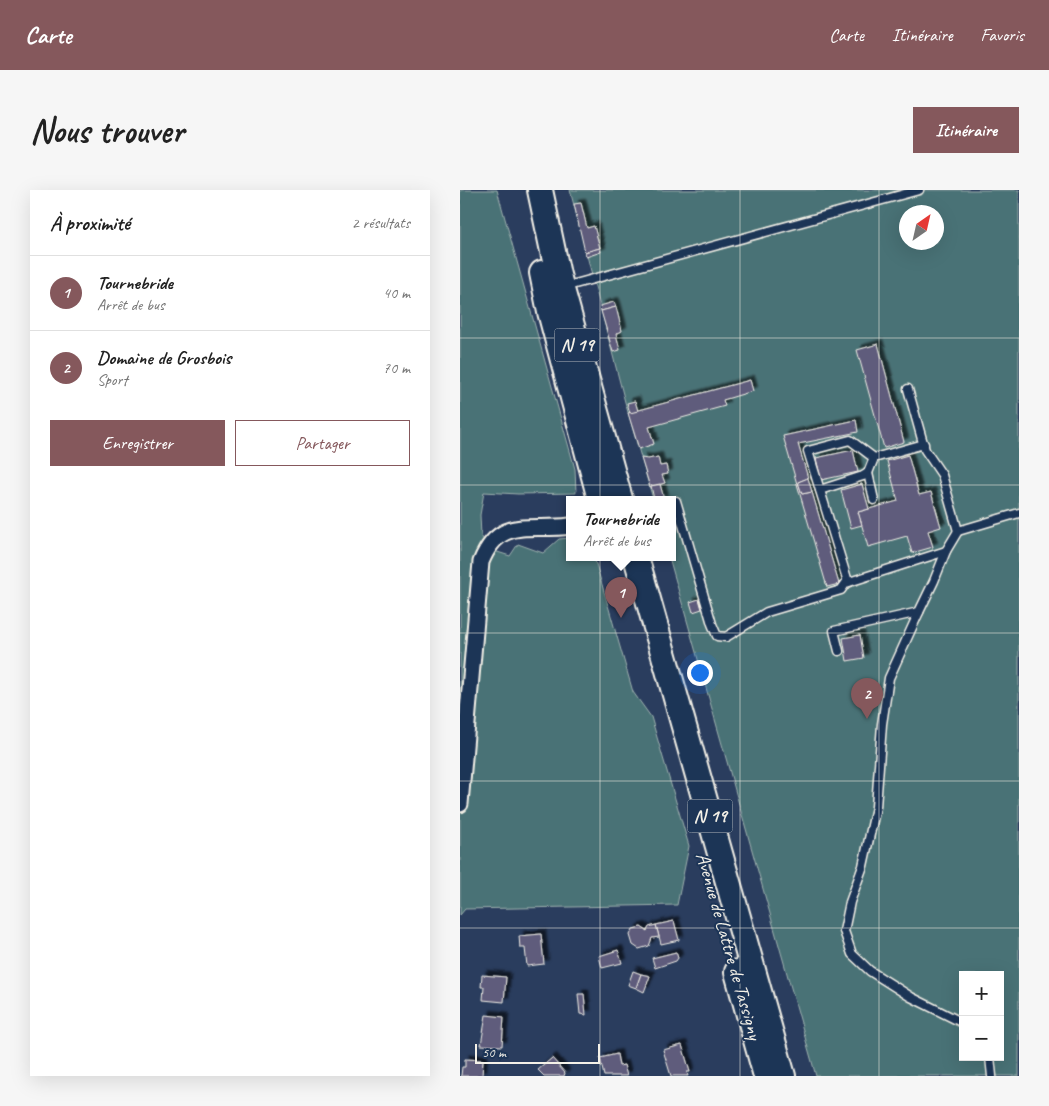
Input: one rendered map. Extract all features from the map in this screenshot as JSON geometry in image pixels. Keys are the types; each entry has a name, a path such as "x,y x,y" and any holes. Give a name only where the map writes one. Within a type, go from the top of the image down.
{"main road":[{"name":"N 19","path":"525,190 550,312 599,496"},
{"name":"N 19","path":"540,190 560,286 619,496"},
{"name":"Avenue de Lattre de Tassigny","path":"620,561 766,1076"},
{"name":"N 19","path":"637,561 783,1076"}],"street":[{"path":"460,804 480,562 490,543 507,530 566,526"}],"lane":[{"path":"560,286 583,282 919,190"},
{"path":"908,389 926,450 942,475 958,531"},
{"path":"848,582 808,451 850,440 874,458"},
{"path":"874,458 924,444"},
{"path":"874,458 868,473 874,500"},
{"path":"820,490 868,473"},
{"path":"676,501 712,624 718,636 726,637 767,612 841,590 848,582 946,551"},
{"path":"959,1020 912,997 870,972 852,954 844,931 876,807 882,724 889,678 934,582 946,551 958,531 1019,512"},
{"path":"839,651 834,631 919,612"},
{"path":"990,1061 992,1076"}],"green space":[{"path":"460,190 497,190 575,469 576,493 518,494 484,492 480,515 481,536 491,550 510,556 518,544 543,553 559,539 566,538 566,561 595,561 633,692 651,717 689,846 677,905 465,909 460,915"},
{"path":"570,190 1019,190 1019,1076 816,1076 670,561 676,561 676,496 652,496 625,402"}],"building":[{"path":"581,203 587,228 594,226 600,248 585,252 574,204"},
{"path":"600,248 601,252 586,257 585,252"},
{"path":"614,302 616,307 601,311 600,306"},
{"path":"616,307 622,331 616,334 620,350 613,352 601,311"},
{"path":"878,344 904,442 884,448 857,350"},
{"path":"750,380 753,391 723,400 725,406 649,427 654,444 639,449 628,413"},
{"path":"635,401 638,411 630,413 627,403"},
{"path":"856,420 858,432 798,444 808,478 798,482 802,494 812,492 839,584 827,587 783,436"},
{"path":"853,450 858,472 821,480 816,458"},
{"path":"908,455 919,495 931,492 941,527 928,531 933,547 912,553 907,536 868,547 858,512 898,501 887,461"},
{"path":"658,457 660,466 666,465 668,474 662,475 665,483 650,487 641,458"},
{"path":"808,478 812,492 802,494 798,482"},
{"path":"660,484 663,496 653,496 651,486"},
{"path":"862,484 869,509 858,512 862,525 851,528 841,490"},
{"path":"699,599 702,609 693,612 690,602"},
{"path":"860,635 864,658 847,661 843,638"},
{"path":"674,921 679,940 661,944 656,925"},
{"path":"656,925 659,937 652,938 649,946 639,949 633,945 630,935 633,929 641,927 647,931 649,927"},
{"path":"541,934 544,964 527,966 525,948 520,948 519,936"},
{"path":"618,950 622,963 602,968 599,956"},
{"path":"676,952 678,958 676,961 655,968 652,958"},
{"path":"633,971 641,974 636,988 628,985"},
{"path":"641,974 650,976 644,992 636,988"},
{"path":"482,975 506,977 504,1002 483,1000 484,987 481,987"},
{"path":"578,994 584,994 586,1015 580,1014"},
{"path":"486,1015 504,1017 502,1046 481,1045"},
{"path":"682,1045 690,1072 687,1072 688,1076 671,1076 663,1050"},
{"path":"617,1054 619,1066 624,1065 627,1076 604,1076 600,1058"},
{"path":"552,1058 565,1073 564,1076 544,1076 538,1070"},
{"path":"465,1059 483,1060 482,1076 461,1076 462,1067 465,1067"}],"place":[{"name":"Tournebride","path":"621,618"},
{"name":"Domaine de Grosbois","path":"867,719"}]}
